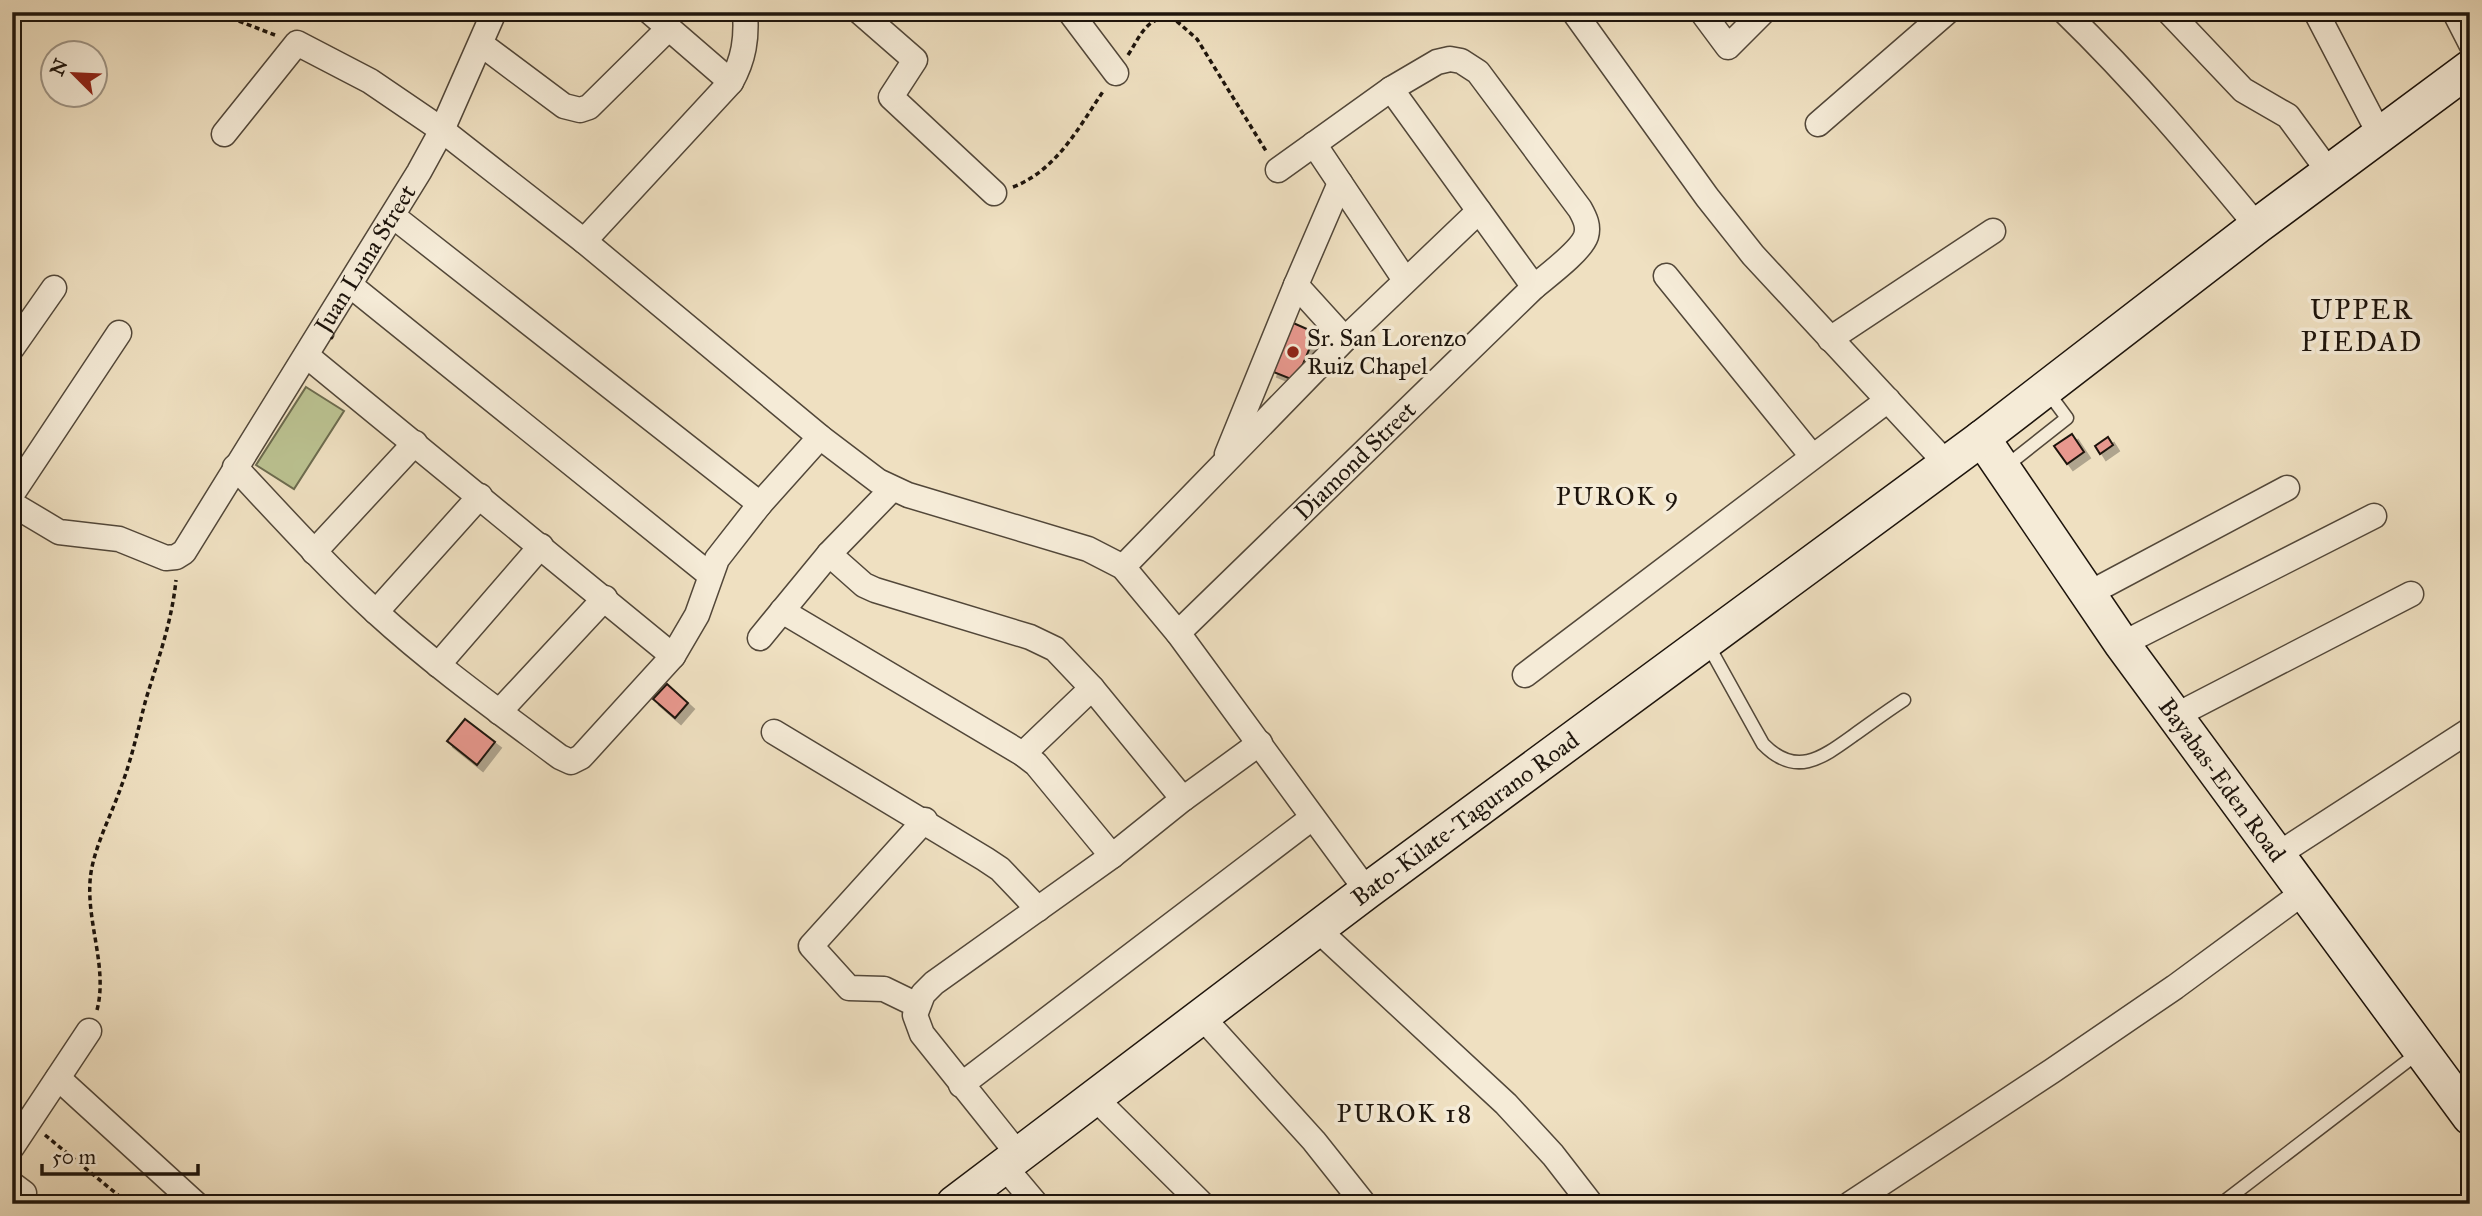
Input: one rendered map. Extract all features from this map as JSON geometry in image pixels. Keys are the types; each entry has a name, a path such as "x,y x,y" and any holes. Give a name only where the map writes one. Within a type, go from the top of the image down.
{"main road":[{"name":"Bato-Kilate-Tagurano Road","path":"954,1204 1367,891 1982,439 2257,226 2470,68"},
{"name":"Bayabas-Eden Road","path":"1982,439 2122,644 2470,1117"}],"street":[{"name":"Juan Luna Street","path":"176,557 192,542 235,467 393,216 442,130 494,12"},
{"path":"584,241 731,82 740,66 744,51 745,12"},
{"path":"860,12 915,60 891,97 994,193"},
{"path":"1070,12 1116,73"},
{"path":"1574,12 1707,197 1761,265 1947,464"},
{"path":"1702,12 1728,47 1763,12"},
{"path":"2065,12 2115,60 2170,120 2257,226"},
{"path":"2169,12 2243,90 2288,116 2329,172"},
{"path":"2316,12 2380,135"},
{"path":"1818,124 1935,16"},
{"path":"481,44 564,106 580,110 596,101 659,20 731,82"},
{"path":"224,134 297,43 370,81 442,130 584,241 863,472 892,489 1088,549 1123,567 1178,633 1367,891"},
{"name":"Diamond Street","path":"1178,633 1583,242 1587,227 1580,209 1478,72 1469,65 1450,59 1437,62 1391,89"},
{"path":"1278,170 1391,89 1534,287"},
{"path":"1314,144 1405,280"},
{"path":"1222,468 1340,183"},
{"path":"1123,567 1345,339 1479,211"},
{"path":"393,216 760,505"},
{"path":"1830,339 1993,231"},
{"path":"1666,275 1812,456"},
{"path":"350,285 710,575"},
{"path":"1296,285 1345,339"},
{"path":"12,348 54,288"},
{"path":"12,494 119,333"},
{"path":"307,356 673,656"},
{"path":"1525,675 1888,400"},
{"path":"235,467 314,552 376,612 499,712 559,757 571,762 577,760 673,656 697,615 716,559 820,437"},
{"path":"314,552 415,443"},
{"path":"2088,594 2287,488"},
{"path":"760,638 830,554 892,489"},
{"path":"376,612 480,496"},
{"path":"12,504 59,532 119,539 157,556 176,557"},
{"path":"2122,644 2374,516"},
{"path":"438,665 541,546"},
{"path":"830,554 864,584 875,590 1043,642 1055,649 1092,688 1183,799"},
{"path":"2175,716 2411,594"},
{"path":"499,712 605,598"},
{"path":"782,611 1023,754 1036,764 1112,856"},
{"path":"1023,754 1092,688"},
{"path":"2277,855 2470,730"},
{"path":"774,732 925,820 1000,869 1038,909"},
{"path":"1036,1204 1011,1160 961,1085 922,1034 915,1015 917,1005 934,983 1112,856 1183,799 1260,743"},
{"path":"961,1085 1312,818"},
{"path":"917,1005 884,989 849,988 811,946 925,820"},
{"path":"1850,1204 2097,1041 2304,892"},
{"path":"1317,929 1506,1104 1553,1155 1591,1204"},
{"path":"1202,1017 1314,1141 1364,1204"},
{"path":"12,1147 89,1031"},
{"path":"58,1078 196,1204"},
{"path":"1094,1097 1202,1204"},
{"path":"12,1184 24,1193 17,1204"}],"lane":[{"path":"2448,12 2470,55"},
{"path":"2003,469 2067,418 2046,389"},
{"path":"1707,643 1763,744 1773,755 1789,761 1823,757 1903,699"},
{"path":"2221,1204 2420,1051"}],"path":[{"path":"12,20 24,12"},
{"path":"215,12 297,43"},
{"path":"994,193 1017,186 1039,174 1056,159 1146,26 1159,17 1172,18 1197,39 1278,170"},
{"path":"89,1031 99,1002 90,888 91,869 135,748 168,628 174,603 176,557"},
{"path":"29,1122 124,1200"}],"green space":[{"path":"306,387 344,411 294,489 256,465"}],"building":[{"name":"Sr. San Lorenzo Ruiz Chapel","path":"1291,322 1316,333 1296,381 1271,371"},
{"path":"2072,434 2084,452 2067,464 2054,446"},
{"path":"2108,437 2113,445 2100,454 2095,446"},
{"path":"667,684 688,703 675,718 653,699"},
{"path":"465,719 495,742 477,765 447,741"}],"place":[{"name":"Sr. San Lorenzo Ruiz Chapel","path":"1293,352"}],"district":[{"name":"UPPER PIEDAD","path":"2362,325"},
{"name":"PUROK 9","path":"1618,496"},
{"name":"PUROK 18","path":"1405,1113"}]}
